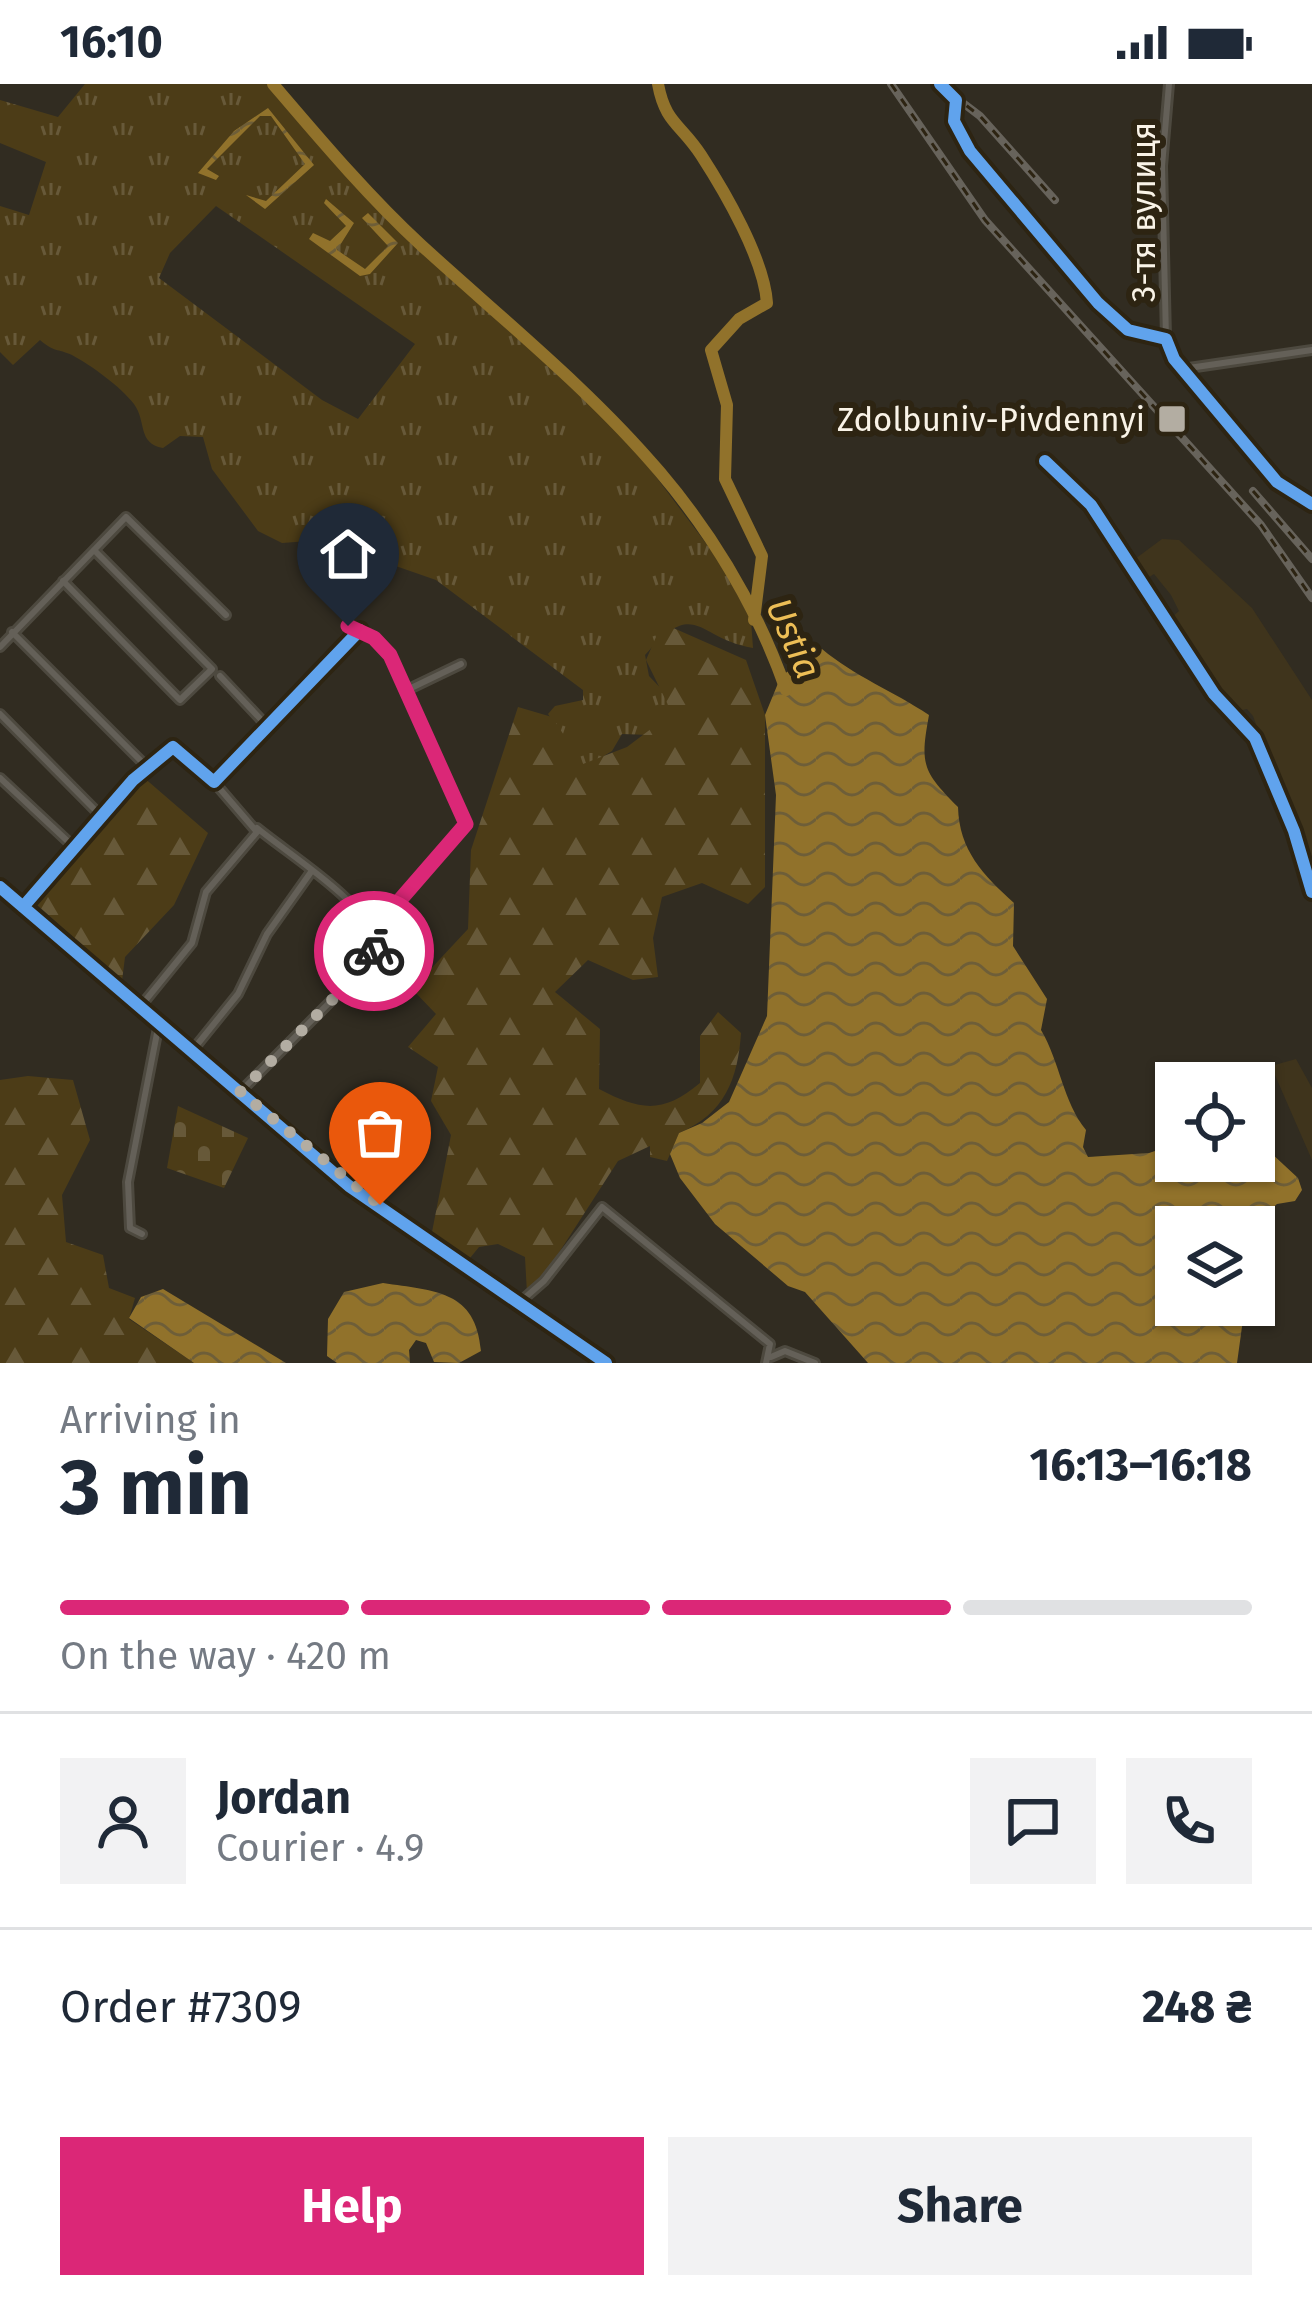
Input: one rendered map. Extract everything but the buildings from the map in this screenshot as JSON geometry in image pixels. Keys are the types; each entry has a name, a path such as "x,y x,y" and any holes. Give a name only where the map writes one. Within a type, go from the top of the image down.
{"street":[{"path":"940,84 956,100 954,122 970,152 1098,303 1128,331 1166,339 1182,369 1277,482 1312,504"},
{"name":"3-тя вулиця","path":"1166,339 1162,166 1169,84"},
{"path":"1182,369 1312,350"},
{"path":"1045,461 1090,505 1214,694 1255,738 1294,831 1312,892"},
{"path":"0,646 130,518 226,614"},
{"path":"63,581 179,700 212,669 94,550"},
{"path":"348,626 390,655 466,824 373,931"},
{"path":"214,782 360,630"},
{"path":"12,632 148,768"},
{"path":"407,690 461,664"},
{"path":"220,676 268,727"},
{"path":"0,714 102,817"},
{"path":"22,907 148,768 176,746 214,782 232,808 311,872 373,931 376,940 365,967 240,1092"},
{"path":"0,778 76,849"},
{"path":"140,1007 192,943 206,892 257,828"},
{"path":"192,1051 238,994 266,934 311,872"},
{"path":"0,887 349,1186 606,1363"},
{"path":"142,1234 130,1228 128,1181 159,1023"},
{"path":"520,1302 544,1281 602,1207 770,1344 769,1360"},
{"path":"769,1360 785,1351 815,1363"}],"shaded area":[{"path":"1162,539 1179,540 1252,608 1312,700 1312,879 1305,843 1300,844 1253,716 1247,709 1233,712 1170,619 1179,611 1171,595 1154,574 1143,581 1131,562"},
{"path":"1296,1059 1312,1088 1312,1160 1275,1075 1275,1065"}],"green space":[{"path":"85,84 269,84 425,251 611,417 720,562 751,621 753,648 687,624 662,637 645,655 649,676 671,699 677,736 622,734 612,751 584,768 548,714 555,706 583,700 583,690 436,580 321,540 282,543 258,531 212,469 203,437 180,436 163,448 149,442 138,411 121,390 80,360 40,340 13,365 0,352 0,206 29,215 46,162 0,143 0,100 58,117","holes":["216,206 415,344 358,419 322,400 159,278 170,253"]},
{"path":"662,623 746,660 765,715 765,887 748,904 702,883 662,897 653,938 658,977 633,980 588,960 555,992 600,1029 599,1089 614,1096 651,1106 675,1100 700,1083 700,1036 718,1012 741,1033 737,1065 718,1105 679,1133 667,1161 650,1157 650,1146 618,1161 540,1282 527,1293 525,1257 498,1244 479,1247 470,1258 432,1232 451,1135 431,1101 438,1067 408,1047 436,1014 412,989 468,929 471,850 518,707 552,717 583,764 627,747 672,713 646,660"},
{"path":"135,770 208,833 174,905 125,957 122,981 26,895"},
{"path":"28,1076 73,1080 90,1140 62,1195 66,1242 103,1255 109,1288 135,1298 129,1319 194,1363 0,1363 0,1080"},
{"path":"178,1106 248,1138 224,1188 167,1168"}],"water":[{"path":"268,108 314,165 265,209 246,195 266,201 305,164 271,116 260,116 207,169 219,176 216,180 198,173 234,131"},
{"path":"326,199 354,223 337,250 365,269 388,246 362,218 368,213 398,243 370,274 360,276 309,239 313,233 330,241 346,226 324,203"},
{"path":"822,649 929,715 927,766 958,807 963,836 975,861 1014,903 1013,946 1047,999 1041,1030 1086,1130 1083,1147 1088,1157 1155,1151 1155,1182 1275,1182 1275,1157 1298,1178 1302,1190 1295,1201 1275,1206 1155,1206 1155,1326 1242,1326 1237,1363 868,1363 805,1292 788,1286 715,1224 680,1178 670,1154 679,1133 702,1123 729,1102 767,1016 776,795 765,715 781,676"},
{"path":"383,1283 436,1292 462,1305 471,1316 481,1351 459,1363 434,1362 426,1343 416,1340 409,1350 410,1363 337,1363 327,1356 328,1319 344,1292"},
{"path":"163,1289 286,1363 194,1363 129,1318 141,1297"}],"waterway":[{"name":"Ustia","path":"273,84 382,207 585,393 679,496 720,554 756,618 786,690"},
{"path":"658,84 669,115 732,206 764,286 767,303 739,319 711,350 727,405 725,479 762,556 754,620"}],"railway":[{"path":"891,84 985,220 1261,525 1312,598"},
{"path":"938,84 980,116 1055,200"},
{"path":"1253,491 1312,559"}],"cycle path":[{"path":"940,84 956,100 954,121 970,151 1098,303 1128,330 1166,339 1174,359 1277,482 1312,504"},
{"path":"1045,461 1091,505 1214,694 1255,738 1294,831 1312,892"},
{"path":"23,907 133,780 173,747 214,782 360,630"},
{"path":"0,887 349,1186 606,1363"}],"way so far":[{"path":"374,951 365,967 240,1092 349,1186 380,1205"}],"place":[{"name":"Zdolbuniv-Pivdennyi","path":"1172,419"}],"route":[{"path":"348,626 374,638 390,655 444,784 466,824 411,881 373,931 374,951"}]}
